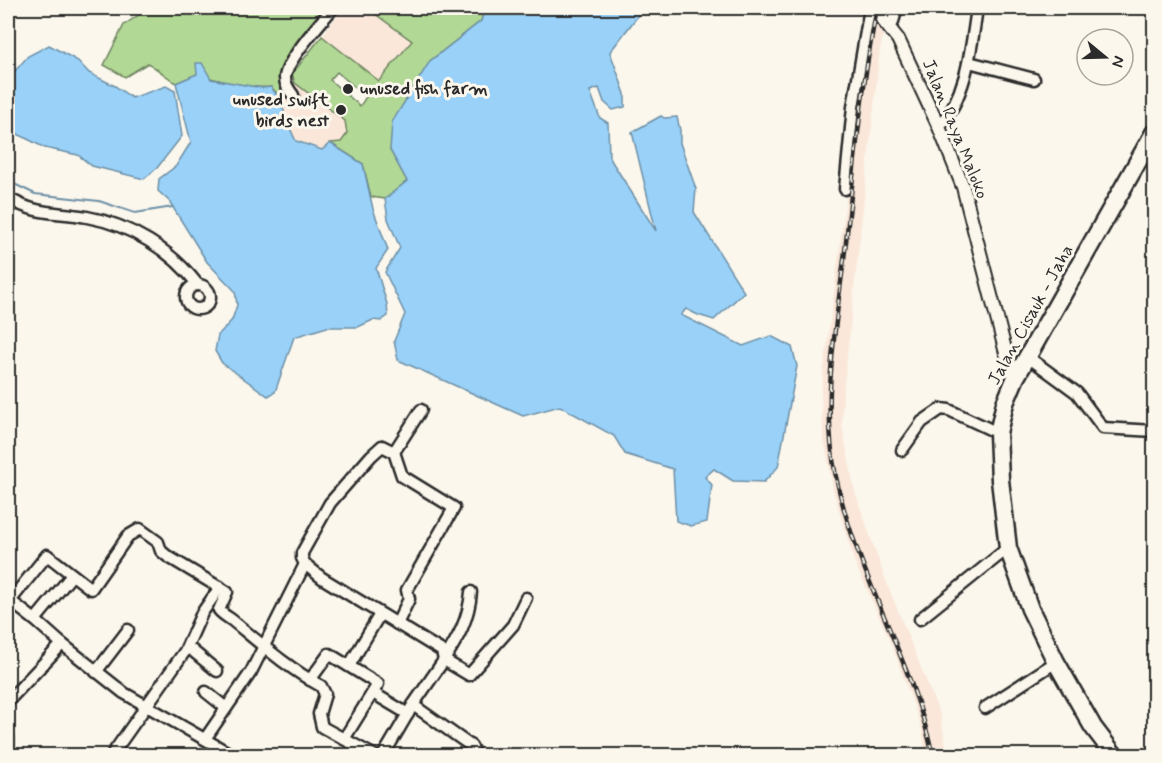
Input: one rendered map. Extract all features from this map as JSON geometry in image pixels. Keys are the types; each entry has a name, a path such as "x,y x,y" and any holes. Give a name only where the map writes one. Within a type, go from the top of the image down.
{"main road":[{"name":"Jalan Cisauk - Jaha","path":"1115,756 1093,727 1056,662 1030,609 1008,548 1000,480 998,433 1005,403 1016,376 1153,140"}],"street":[{"path":"292,95 287,87 285,76 288,64 333,8"},
{"path":"845,189 853,107 872,8"},
{"name":"Jalan Raya Maloko","path":"872,8 891,28 905,53 939,127 963,187 1007,357 1016,376"},
{"path":"891,28 897,8"},
{"path":"939,127 951,114 969,62 977,8"},
{"path":"969,62 1034,79"},
{"path":"8,198 21,206 45,213 86,216 140,235 162,250 198,285"},
{"path":"1028,357 1077,393 1103,428 1155,430"},
{"path":"902,450 921,422 941,409 949,410 998,433"},
{"path":"394,452 421,410"},
{"path":"397,624 409,599 407,590 454,508 402,476 394,452 382,446 330,503 303,553 302,558 305,564 322,578 380,614 442,651 444,660 469,675 513,625 526,598"},
{"path":"228,754 124,693 9,600 47,555 91,589 128,536 140,529 158,542 161,551 167,556 226,592 219,610 221,613 321,686 325,694 319,714 320,723 325,730 375,756"},
{"path":"920,619 1008,548"},
{"path":"205,739 251,672 305,564"},
{"path":"35,620 72,575"},
{"path":"111,756 188,647 202,613 220,587"},
{"path":"383,756 458,637 467,618 471,592"},
{"path":"349,666 380,614"},
{"path":"96,672 128,630"},
{"path":"8,701 62,644"},
{"path":"188,647 217,671"},
{"path":"310,680 329,654 378,684 344,739"},
{"path":"985,708 1056,662"},
{"path":"206,693 226,708"},
{"path":"373,693 411,710 471,746 473,750 469,756"},
{"path":"8,737 8,744"}],"shaded area":[{"path":"343,8 367,8 412,41 379,82 322,36"},
{"path":"873,8 889,8 880,50 843,393 842,426 855,492 884,576 940,715 948,755 926,755 922,729 891,643 854,561 834,494 823,434 821,391 866,45"},
{"path":"295,83 345,121 347,133 341,142 330,143 322,150 296,141 287,125 280,97 289,85"}],"green space":[{"path":"149,8 329,8 281,77 284,92 280,97 271,87 244,85 197,74 176,83 148,63 125,77 104,65 124,25"},
{"path":"367,8 485,8 481,21 430,61 390,150 407,181 385,199 371,197 363,164 330,143 341,142 347,134 345,121 295,83 292,74 322,36 379,81 412,41","holes":["337,72 366,97 360,106 330,80"]}],"water":[{"path":"485,8 644,8 610,52 625,94 625,107 613,110 604,102 599,88 590,91 600,118 608,123 609,157 656,231 632,132 661,116 664,118 677,117 680,143 696,189 694,212 744,292 714,320 686,309 681,315 743,346 771,336 792,347 797,366 778,467 764,482 733,481 714,469 705,477 712,485 707,522 691,526 676,521 673,469 625,454 614,436 560,406 523,416 398,360 394,341 405,314 385,272 400,248 388,219 385,199 407,181 390,150 392,122 430,61 481,21"},
{"path":"49,45 78,61 89,73 115,86 132,98 166,86 175,91 182,136 157,168 144,179 92,166 78,155 45,148 8,129 8,79 28,56"},
{"path":"196,63 202,63 211,79 262,88 271,87 279,99 296,141 322,150 330,143 363,164 373,209 388,250 376,268 387,304 388,316 381,321 373,320 358,327 327,327 294,337 275,392 268,396 222,363 215,351 218,335 232,320 237,305 235,291 207,262 169,201 158,191 159,179 176,166 191,142 176,83 197,74"}],"waterway":[{"path":"8,181 35,194 99,201 135,213 173,207"}],"railway":[{"path":"877,8 862,99 834,336 830,392 832,449 845,513 912,685 933,756"}],"place":[{"name":"unused fish farm","path":"348,89"},
{"name":"unused swift birds nest","path":"341,110"}]}
